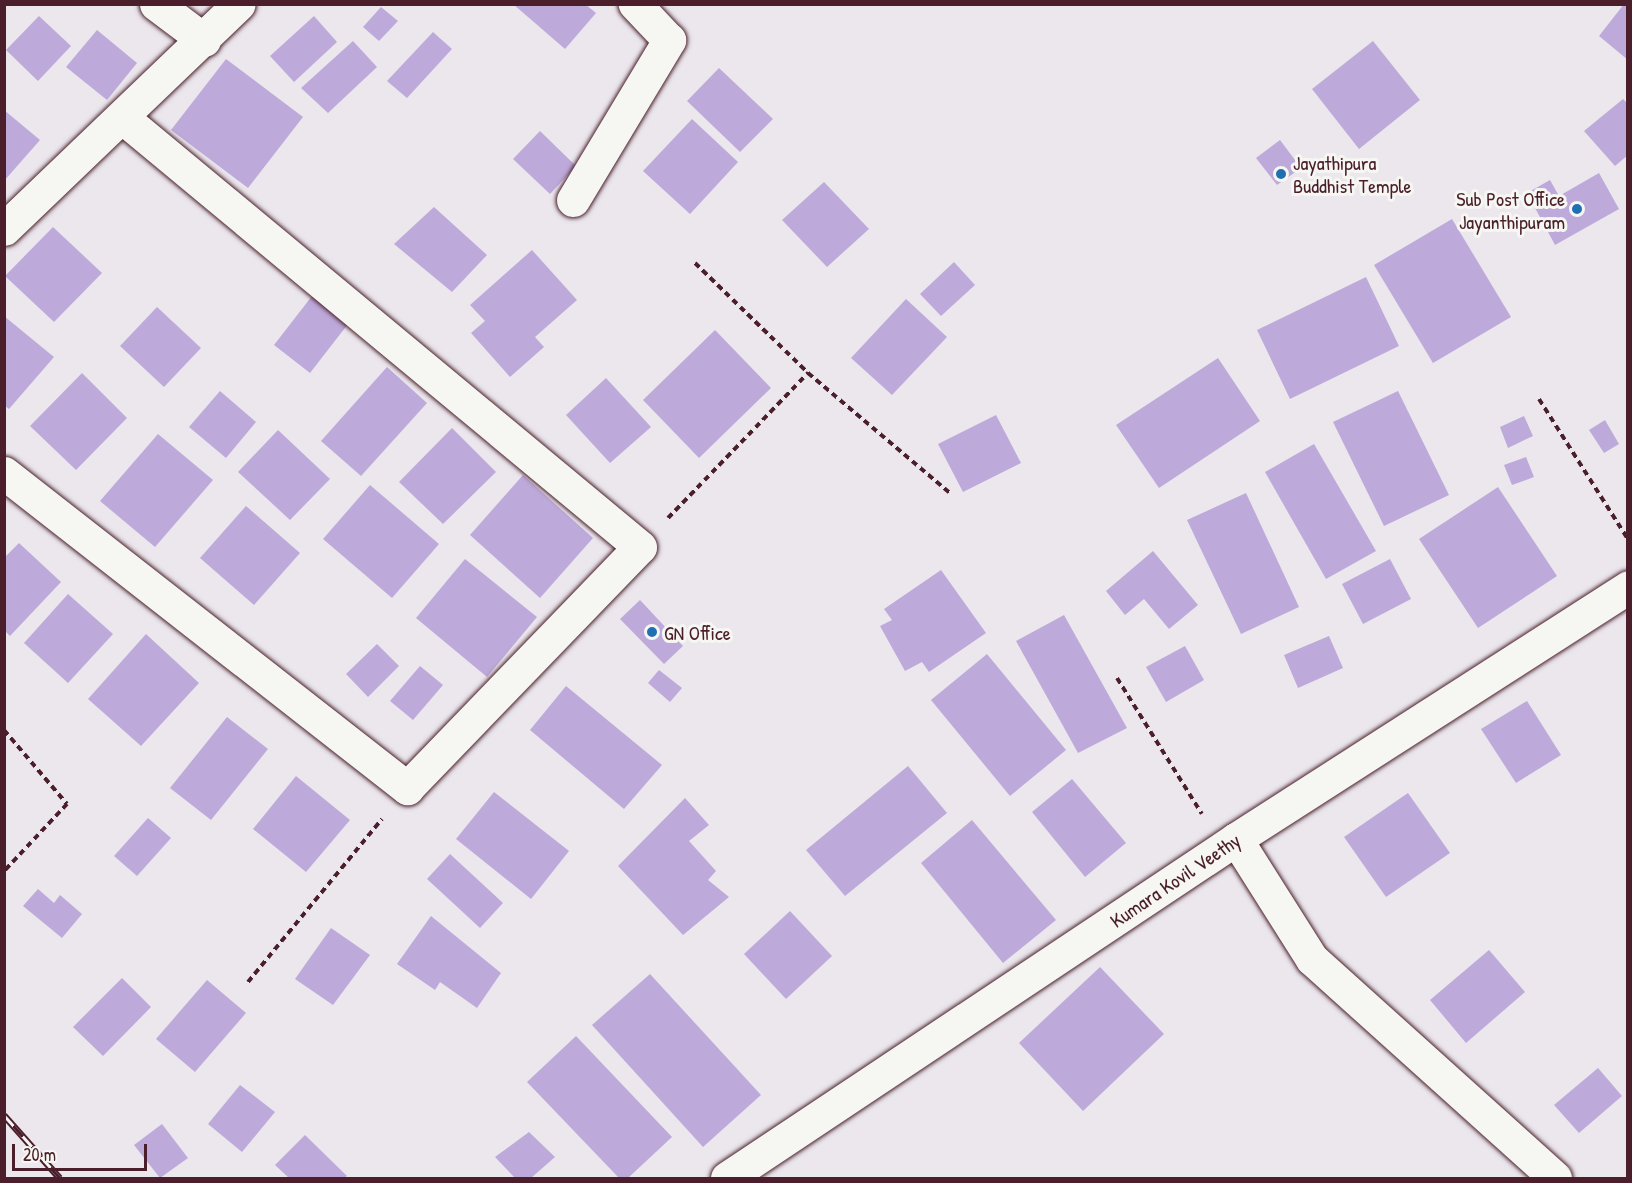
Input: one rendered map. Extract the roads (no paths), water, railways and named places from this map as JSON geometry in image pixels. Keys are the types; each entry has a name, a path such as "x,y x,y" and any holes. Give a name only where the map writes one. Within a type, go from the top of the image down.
{"street":[{"path":"156,4 204,40"},
{"path":"4,229 240,4"},
{"path":"573,200 669,40 635,4"},
{"path":"4,473 407,788 640,547 123,118"},
{"name":"Kumara Kovil Veethy","path":"727,1179 1229,843 1628,587"},
{"path":"1229,843 1312,959 1555,1179"}],"railway":[{"path":"4,1115 60,1178"}],"place":[{"name":"Jayathipura Buddhist Temple","path":"1281,174"},
{"name":"Sub Post Office Jayanthipuram","path":"1577,209"},
{"name":"GN Office","path":"652,632"}]}
